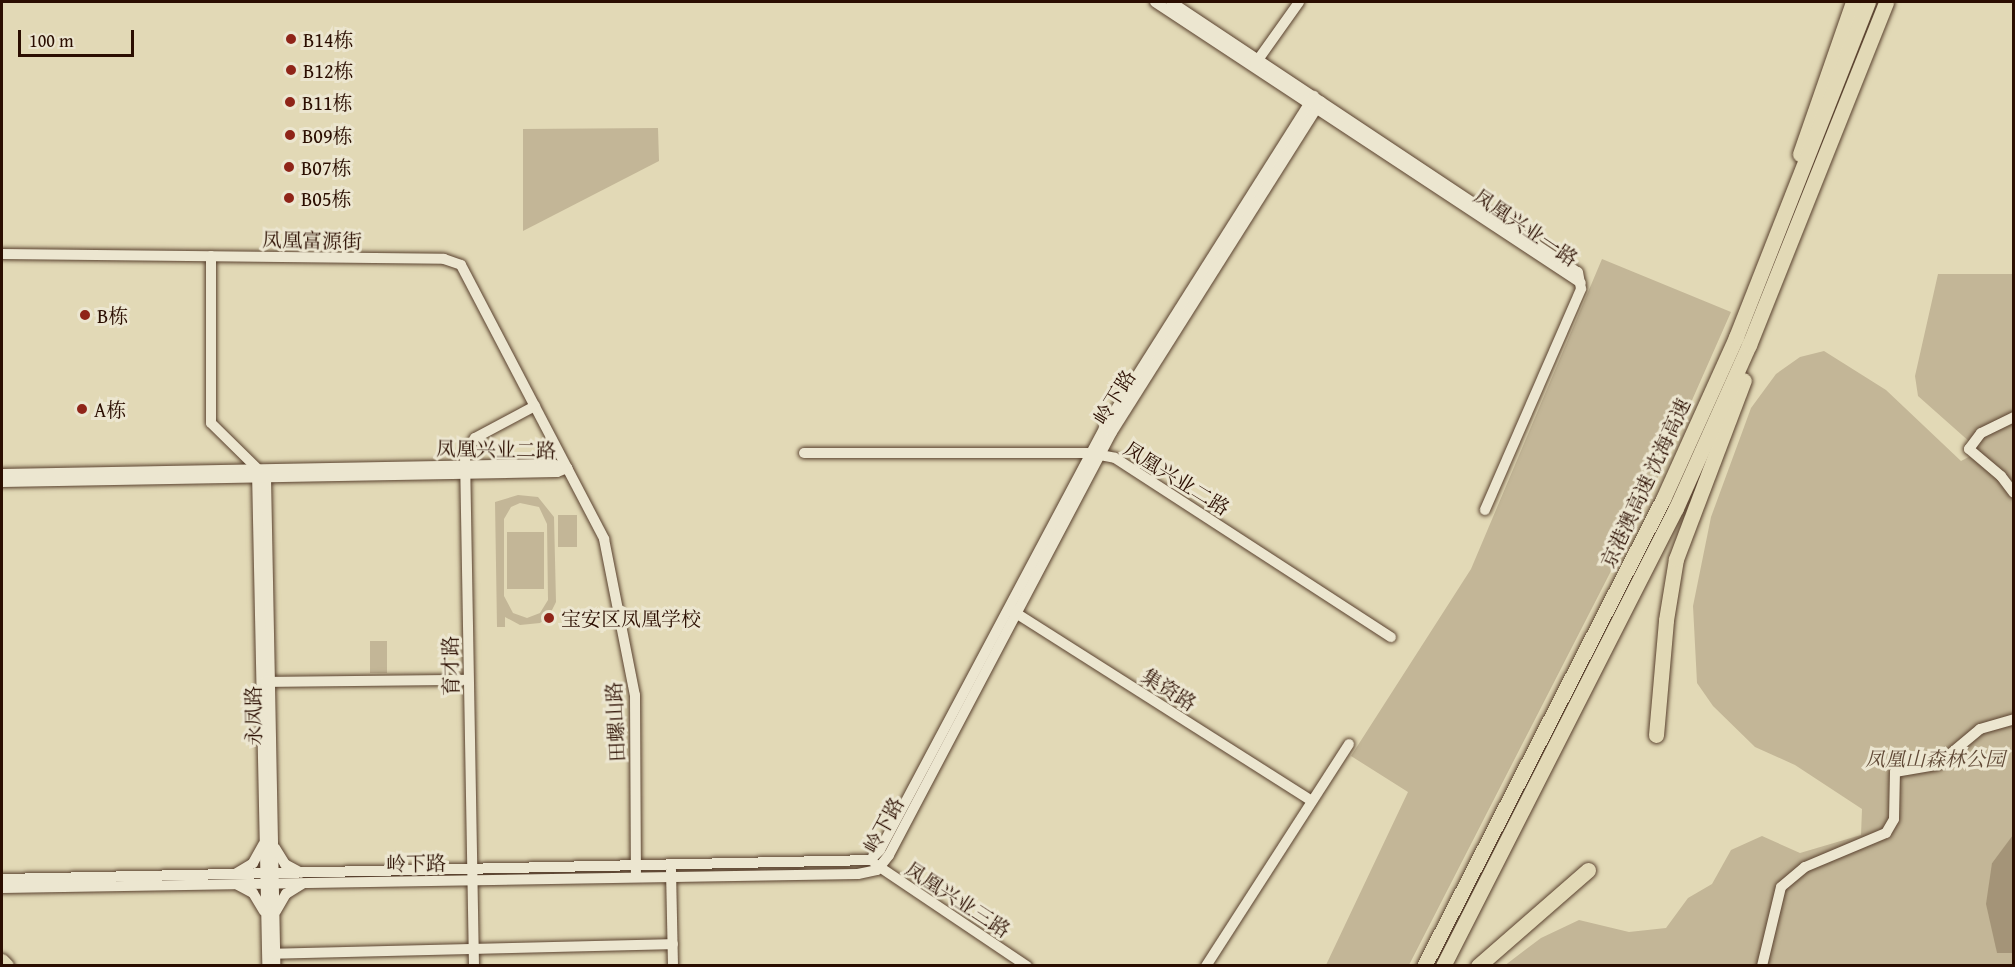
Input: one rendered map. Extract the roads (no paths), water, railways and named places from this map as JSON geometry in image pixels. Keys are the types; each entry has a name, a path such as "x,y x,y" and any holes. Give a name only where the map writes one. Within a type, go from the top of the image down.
{"highway":[{"path":"1736,336 1853,2"},
{"name":"京港澳高速 沈海高速","path":"1424,966 1664,499 1736,336 1868,2"},
{"name":"京港澳高速 沈海高速","path":"1443,966 1676,508 1782,267 1886,2"},
{"path":"1656,735 1666,620 1676,559 1763,331 1782,267"},
{"path":"1478,966 1588,870"}],"main road":[{"path":"2,961 7,966"}],"street":[{"name":"凤凰兴业一路","path":"1155,2 1256,63"},
{"name":"凤凰兴业一路","path":"1171,2 1256,63 1578,272 1581,289 1485,510"},
{"path":"1256,63 1299,2"},
{"name":"岭下路","path":"671,872 870,860 880,850 1095,454 1315,102"},
{"name":"凤凰富源街","path":"2,254 457,262 465,270 535,406"},
{"path":"211,256 211,423 260,475"},
{"name":"田螺山路","path":"535,406 604,539 635,695 636,872"},
{"name":"育才路","path":"474,966 465,470 471,441 535,406"},
{"path":"2013,417 1981,433 1969,450 2001,476 2013,494"},
{"name":"凤凰兴业二路","path":"804,453 1095,454 1122,461 1391,637"},
{"name":"凤凰兴业二路","path":"2,482 465,470 557,472 567,468"},
{"name":"凤凰兴业二路","path":"2,474 260,475"},
{"name":"永凤路","path":"260,475 270,921 271,953 275,966"},
{"name":"岭下路","path":"2,888 229,880 636,872 862,873 880,868 1012,610"},
{"name":"集资路","path":"1012,610 1312,801"},
{"path":"266,682 468,680"},
{"path":"1762,966 1781,887 1805,867 1886,833 1894,819 1894,772 1937,765 1980,729 2013,719"},
{"path":"1206,966 1349,744"},
{"path":"269,838 282,861 309,878 286,894 270,921 253,893 229,880 253,863 269,838"},
{"name":"凤凰兴业三路","path":"870,860 1027,966"},
{"path":"671,872 673,966"},
{"name":"岭下路","path":"2,879 229,880"},
{"path":"271,953 673,944"},
{"name":"永凤路","path":"267,966 271,953"}],"place":[{"name":"B14栋","path":"291,39"},
{"name":"B12栋","path":"291,70"},
{"name":"B11栋","path":"290,102"},
{"name":"B09栋","path":"290,135"},
{"name":"B07栋","path":"289,167"},
{"name":"B05栋","path":"289,198"},
{"name":"B栋","path":"85,315"},
{"name":"A栋","path":"82,409"},
{"name":"宝安区凤凰学校","path":"549,618"}],"park label":[{"name":"凤凰山森林公园","path":"1935,758"}]}
